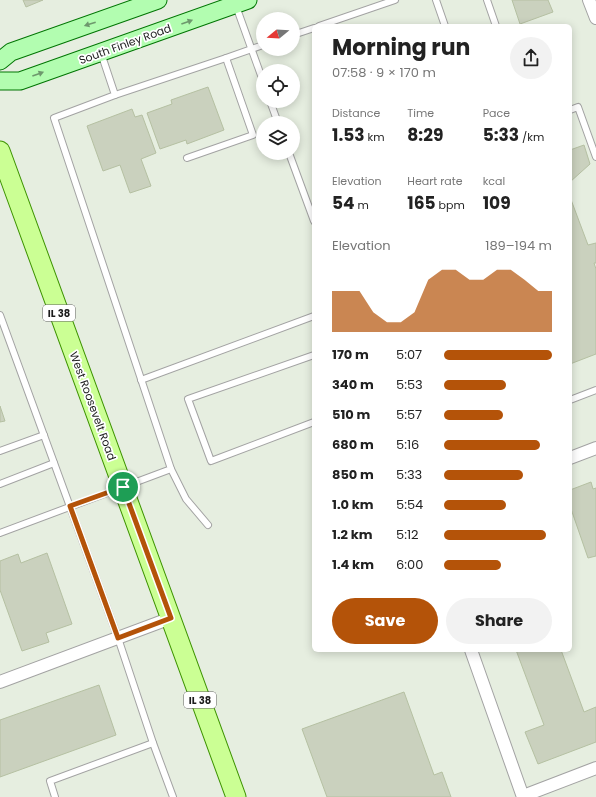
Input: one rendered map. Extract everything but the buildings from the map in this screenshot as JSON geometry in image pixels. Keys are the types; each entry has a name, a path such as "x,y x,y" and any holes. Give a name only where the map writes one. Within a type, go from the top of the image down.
{"main road":[{"path":"0,61 11,52 158,0"},
{"name":"South Finley Road","path":"0,81 20,81 242,2"},
{"name":"West Roosevelt Road","path":"0,151 4,175 123,487 236,797"}],"street":[{"path":"589,0 596,18"},
{"path":"572,457 596,448"},
{"path":"0,682 171,618"},
{"path":"471,652 523,796 596,768"}],"lane":[{"path":"325,24 395,0"},
{"path":"436,0 444,24"},
{"path":"487,0 495,24"},
{"path":"242,2 251,49 257,64"},
{"path":"300,33 312,29"},
{"path":"208,525 186,499 171,469 54,118 115,95 256,47"},
{"path":"101,52 115,95"},
{"path":"187,158 253,135 226,58"},
{"path":"572,109 578,107 596,157"},
{"path":"292,160 311,205"},
{"path":"0,315 118,638 153,743 173,797"},
{"path":"141,380 312,317"},
{"path":"312,356 188,399 211,461 312,423"},
{"path":"572,399 596,390"},
{"path":"0,452 44,434"},
{"path":"0,484 54,463"},
{"path":"0,533 171,469"},
{"path":"55,797 50,781 153,743"}],"route":[{"path":"123,487 171,618 118,638 70,506 123,487"}]}
